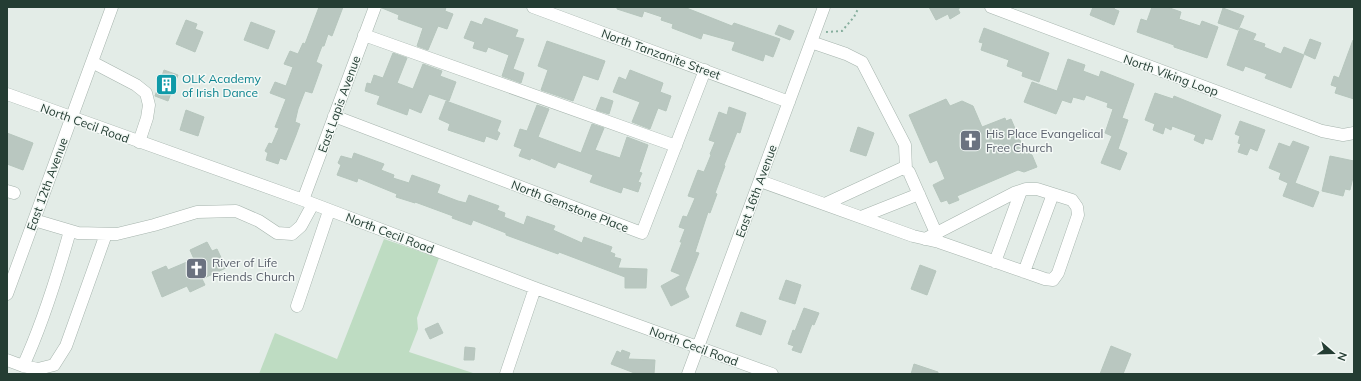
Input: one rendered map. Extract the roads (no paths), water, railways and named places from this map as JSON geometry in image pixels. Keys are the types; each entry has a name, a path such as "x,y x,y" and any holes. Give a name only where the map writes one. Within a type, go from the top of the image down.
{"street":[{"name":"East 12th Avenue","path":"7,294 112,7"},
{"name":"East Lapis Avenue","path":"106,234 117,234 197,212 236,210 259,221 277,233 292,234 301,226 334,116 375,7"},
{"name":"North Tanzanite Street","path":"533,7 789,102"},
{"name":"East 16th Avenue","path":"688,374 824,7"},
{"name":"North Viking Loop","path":"990,7 1322,131 1343,135 1354,133"},
{"path":"364,35 676,146"},
{"path":"813,38 862,62 905,145 906,170"},
{"path":"92,62 136,85 146,92 149,105 147,118 139,142"},
{"name":"North Gemstone Place","path":"334,116 642,233 706,70"},
{"name":"North Cecil Road","path":"7,94 308,202 535,288 772,374"},
{"path":"825,204 903,168 909,172 936,233"},
{"path":"760,181 913,236 925,239 939,242 1024,272 1053,280 1058,273 1078,214 1077,207 1072,200 1037,189 1026,189 925,239"},
{"path":"995,262 1021,191"},
{"path":"861,217 919,194"},
{"path":"1024,272 1053,194"},
{"path":"297,306 329,211"},
{"path":"7,360 23,366 38,369 54,365 66,346 106,234 78,233 34,220"},
{"path":"23,366 34,344 56,281 70,231"},
{"path":"506,374 535,288"}],"place":[{"name":"OLK Academy of Irish Dance","path":"166,85"},
{"name":"His Place Evangelical Free Church","path":"970,140"},
{"name":"River of Life Friends Church","path":"197,269"}]}
